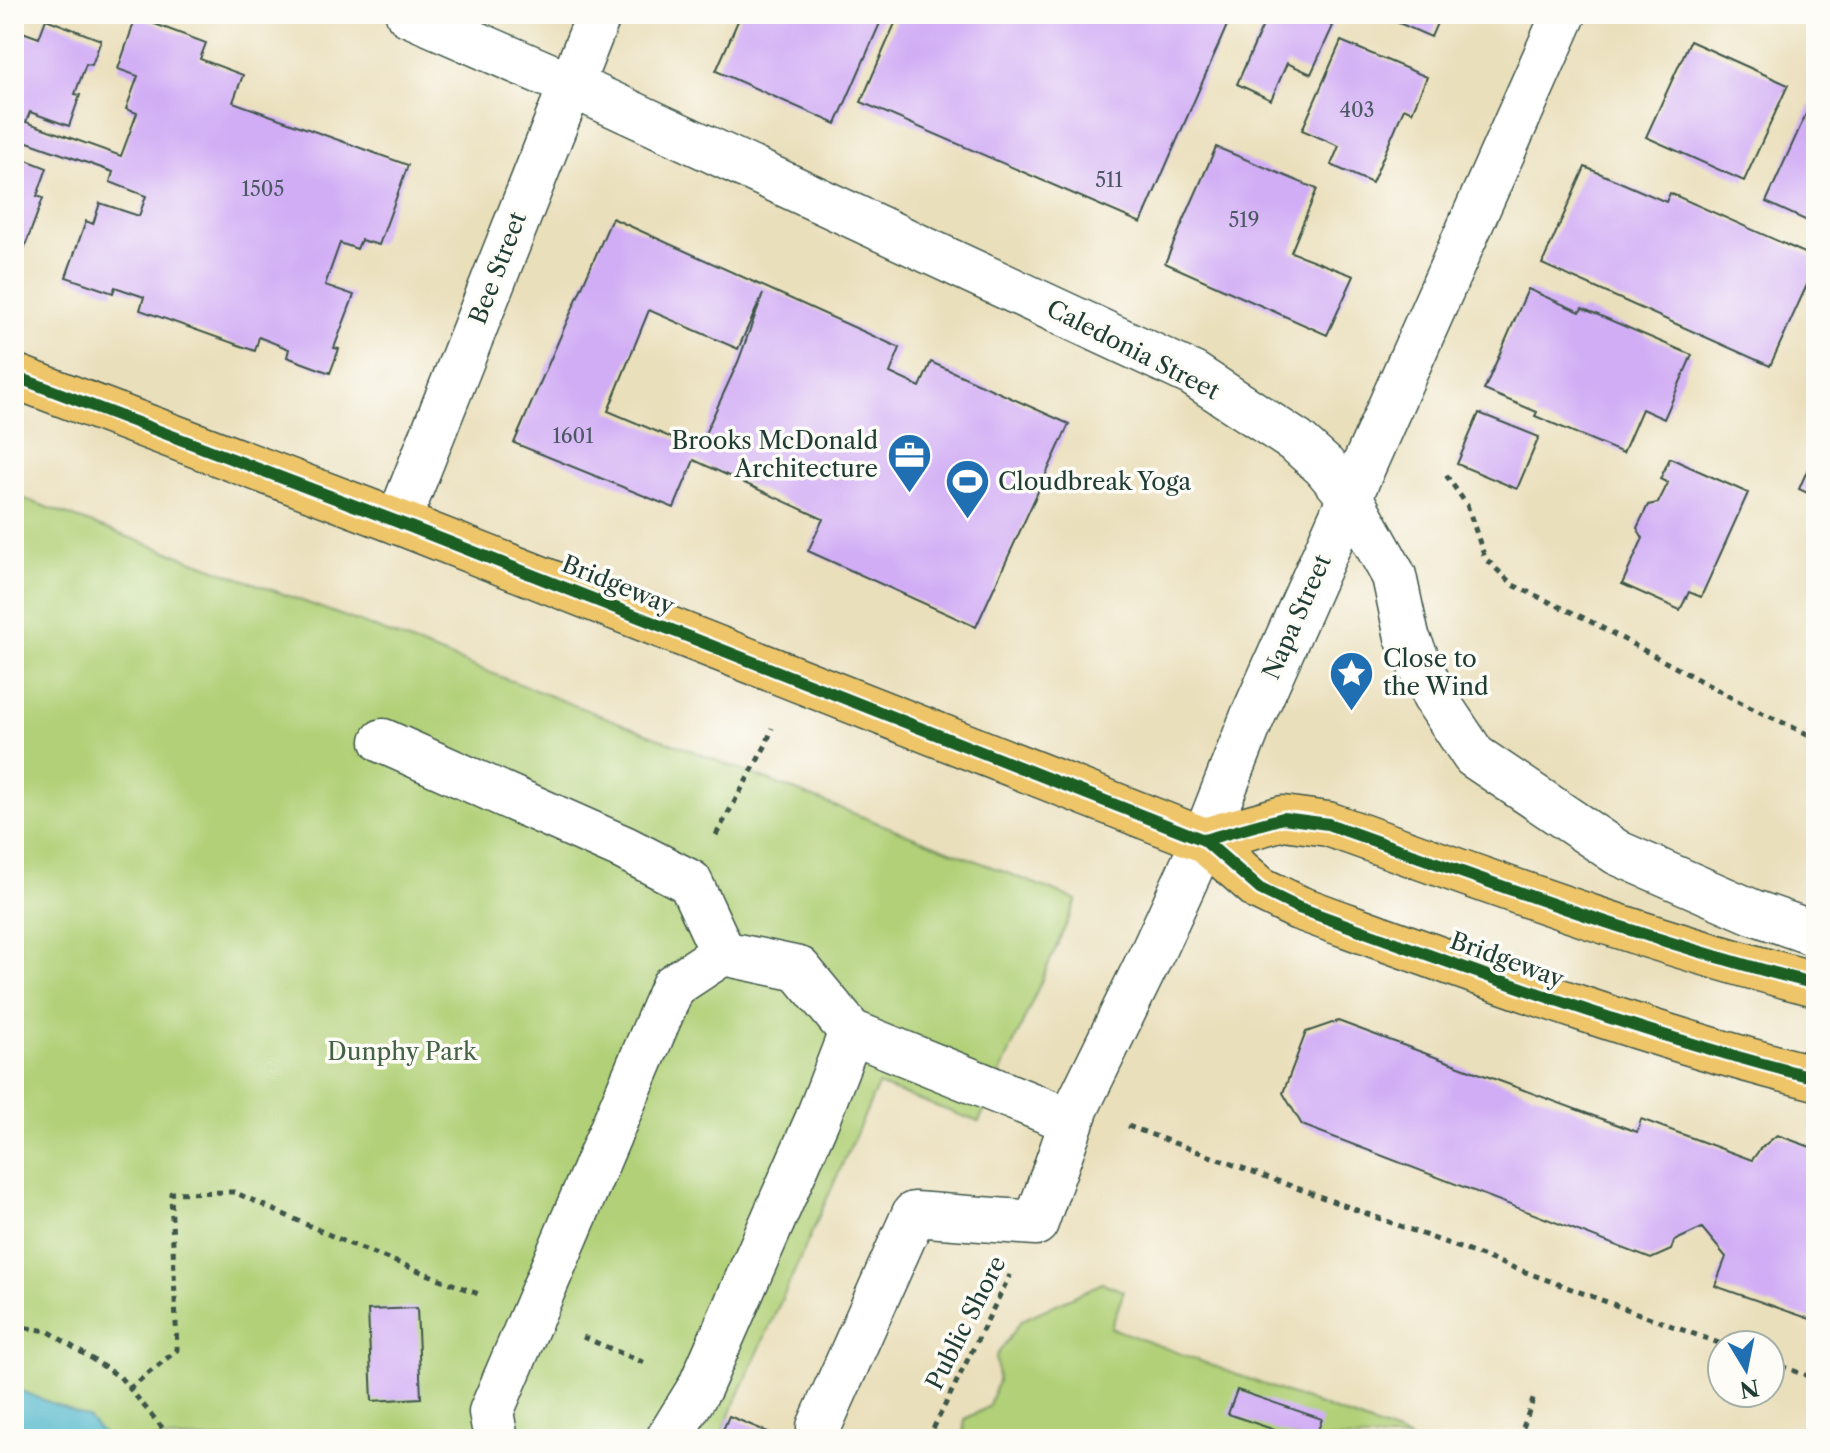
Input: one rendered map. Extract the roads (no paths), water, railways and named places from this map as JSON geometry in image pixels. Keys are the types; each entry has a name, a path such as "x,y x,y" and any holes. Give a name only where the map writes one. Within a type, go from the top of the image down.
{"main road":[{"name":"Bridgeway","path":"14,376 398,522 1204,840 1260,889 1299,908 1594,1014 1727,1056 1816,1078"},
{"path":"1204,840 1283,818 1328,824 1620,927 1816,984"}],"street":[{"name":"Caledonia Street","path":"408,14 569,84 1193,374 1297,442 1324,466 1350,497 1394,576 1407,637 1434,696 1474,756 1618,853 1753,912 1816,934"},
{"name":"Bee Street","path":"398,522 599,14"},
{"name":"Napa Street","path":"819,1427 914,1214 1036,1223 1074,1114 1204,840 1252,718 1564,14"},
{"path":"383,741 624,848 690,882 723,953"},
{"path":"496,1439 491,1412 673,986 723,953 799,969 851,1032 1074,1114"},
{"path":"668,1439 700,1387 817,1120 851,1032"}],"water":[{"path":"14,1388 87,1417 108,1439 14,1439"}],"place":[{"name":"Brooks McDonald Architecture","path":"909,494"},
{"name":"Cloudbreak Yoga","path":"967,521"},
{"name":"Close to the Wind","path":"1352,712"}],"park label":[{"name":"Dunphy Park","path":"402,1052"}]}
